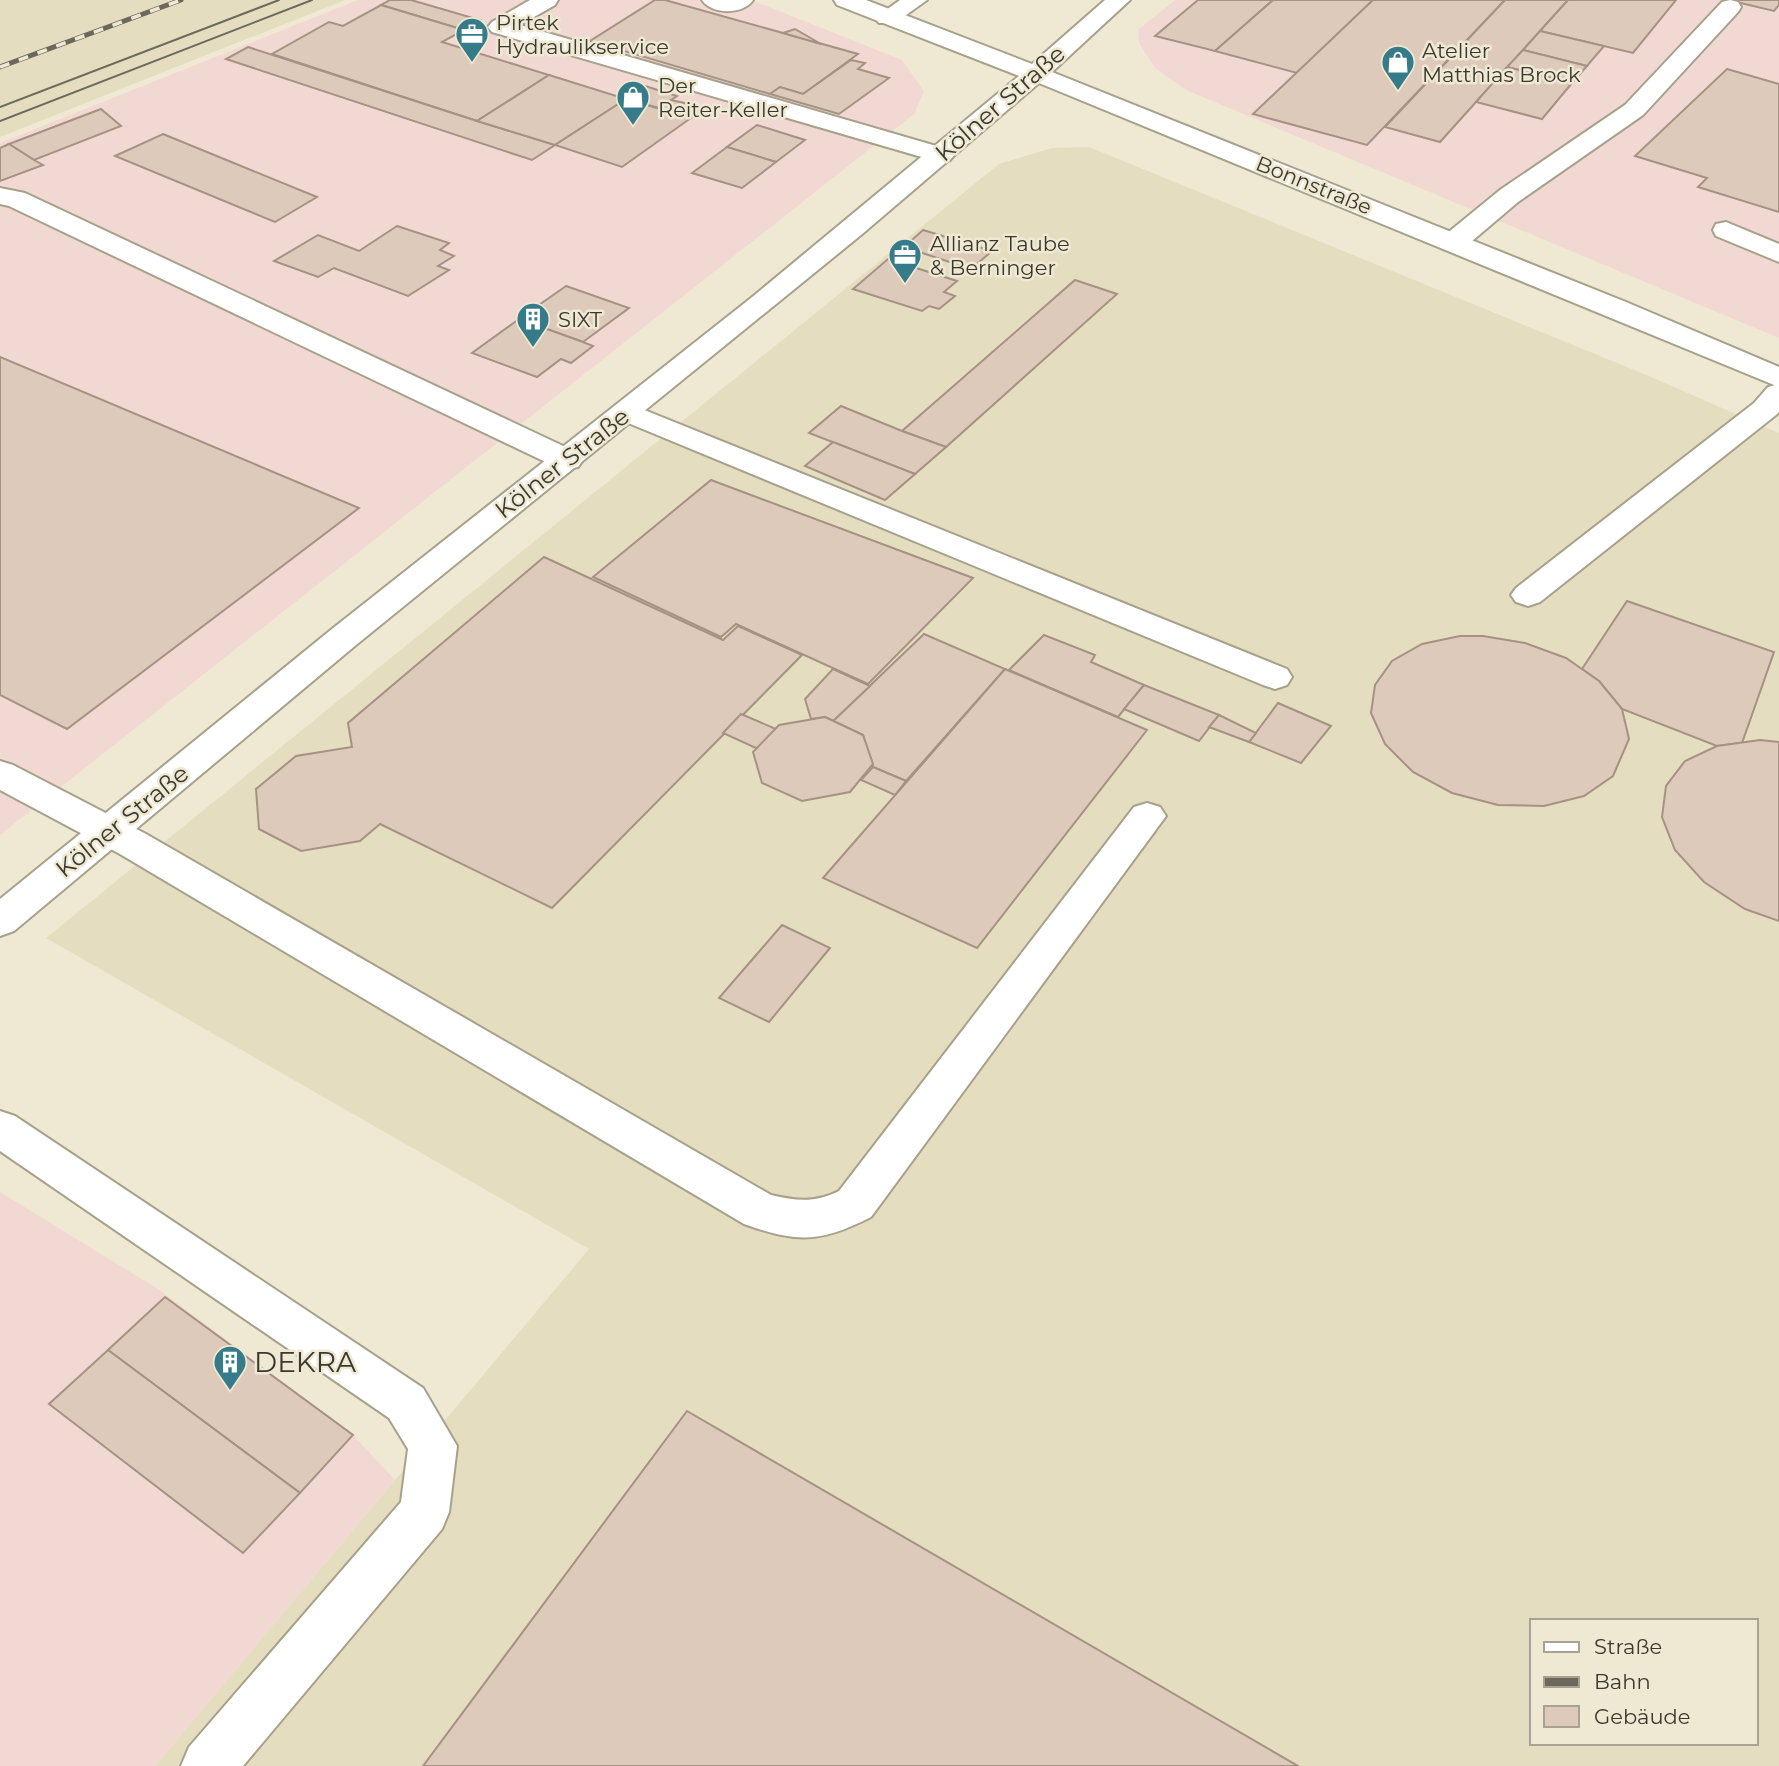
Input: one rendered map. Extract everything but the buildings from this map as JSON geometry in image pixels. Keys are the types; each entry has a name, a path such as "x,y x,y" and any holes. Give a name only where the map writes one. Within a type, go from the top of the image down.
{"main road":[{"path":"547,0 504,13 500,27 941,155"},
{"path":"713,0 727,5 742,0"},
{"name":"Bonnstraße","path":"845,0 1455,242 1779,378"},
{"path":"887,18 916,0"},
{"name":"Kölner Straße","path":"0,920 392,598 627,412 941,155 1119,0"},
{"path":"1455,242 1509,197 1634,110 1730,7"},
{"path":"0,196 16,199 567,460"},
{"path":"1726,230 1779,254"},
{"path":"1528,595 1754,417 1779,393"},
{"path":"627,412 1275,677"},
{"path":"0,774 108,832 760,1212 807,1222 830,1218 855,1204 1147,816"},
{"path":"0,1128 406,1403 433,1446 424,1512 208,1766"}],"shaded area":[{"path":"0,0 345,0 0,137"},
{"path":"358,0 751,0 902,60 924,91 914,114 0,835 0,143"},
{"path":"1175,0 1779,0 1779,338 1186,90 1155,68 1139,43 1138,30"},
{"path":"1089,147 1649,376 1779,433 1779,1766 155,1766 589,1249 46,938 999,164 1052,148"},
{"path":"0,1192 158,1289 353,1435 395,1480 155,1766 0,1766"}],"tram line":[{"path":"0,107 279,0"},
{"path":"0,121 312,0"}],"railway":[{"path":"0,67 181,0"}],"place":[{"name":"Pirtek Hydraulikservice","path":"472,64"},
{"name":"Atelier Matthias Brock","path":"1398,92"},
{"name":"Der Reiter-Keller","path":"633,127"},
{"name":"Allianz Taube & Berninger","path":"905,285"},
{"name":"SIXT","path":"533,349"},
{"name":"DEKRA","path":"230,1392"}]}
